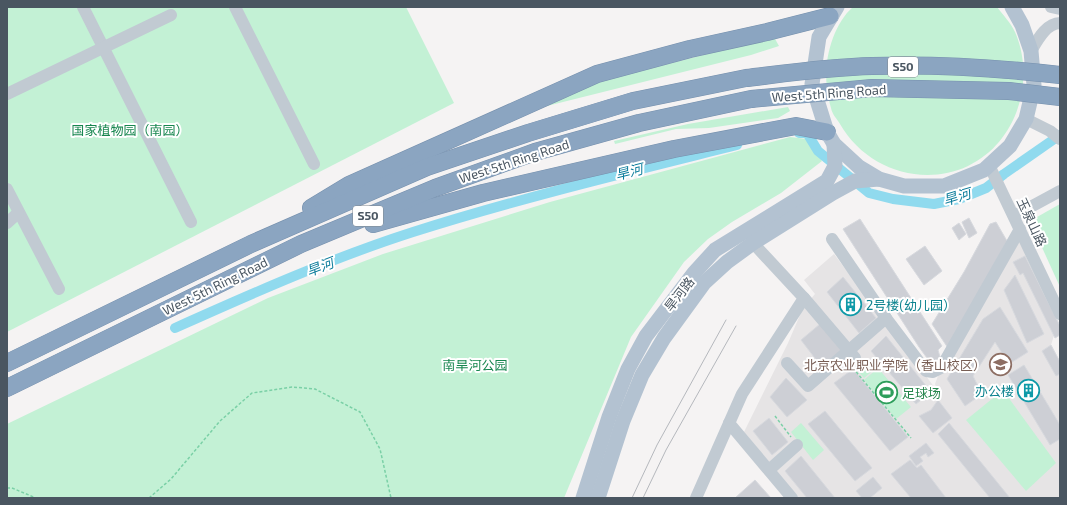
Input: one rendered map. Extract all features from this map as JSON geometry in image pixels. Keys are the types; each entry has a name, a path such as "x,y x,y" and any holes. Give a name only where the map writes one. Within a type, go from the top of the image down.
{"highway":[{"path":"251,244 349,185 597,74 690,49 767,32 831,10"},
{"name":"West 5th Ring Road","path":"7,363 251,244 427,167 521,135 633,101 746,78 872,66 1009,69 1060,75"},
{"name":"West 5th Ring Road","path":"7,388 301,244 435,188 535,152 639,123 751,99 872,88 1009,91 1060,97"},
{"path":"301,244 482,193 674,150 796,126 830,138"}],"main road":[{"path":"830,138 859,167 879,179 904,186 944,186 991,167 1010,146 1026,119 1034,85 1031,51 1022,25 1012,7"},
{"name":"旱河路","path":"583,498 609,417 628,369 646,336 694,273 715,250 828,181 835,166 830,138 812,84 819,36 831,10"},
{"name":"旱河路","path":"598,498 623,421 642,376 664,338 704,283 727,262 753,243 855,181 879,179"}],"street":[{"path":"83,7 191,222"},
{"path":"235,7 314,164"},
{"path":"1051,7 1060,9"},
{"path":"7,94 171,15"},
{"path":"1031,51 1039,36 1048,28 1060,23"},
{"path":"1026,119 1050,130 1060,139"},
{"name":"玉泉山路","path":"991,167 1060,314"},
{"path":"7,189 18,213 59,290"},
{"path":"1014,216 1060,191"},
{"path":"7,223 18,213"},
{"path":"832,239 886,318 926,371 933,372 941,368 1020,229"},
{"path":"753,243 804,298 854,363"},
{"path":"696,498 742,394 804,298"},
{"path":"786,363 808,386 886,318"},
{"path":"729,423 792,498"},
{"path":"769,470 794,441"}],"path":[{"path":"854,363 911,438"},
{"path":"149,498 171,479 220,421 252,393 292,387 315,389 360,412 380,449 391,498"},
{"path":"775,416 794,441"},
{"path":"7,488 12,488 36,498"}],"shaded area":[{"path":"1020,229 1048,289 1055,332 1051,345 1060,362 1060,498 799,498 744,432 788,343 803,308 815,294 804,280 834,254 938,392 935,384 941,368"}],"green space":[{"name":"国家植物园（南园）","path":"7,7 406,7 454,103 7,332"},
{"path":"853,7 997,7 1015,32 1021,51 1023,70 1022,89 1018,108 1010,126 999,142 985,156 968,166 950,172 932,175 913,174 896,170 879,162 864,152 851,139 832,112 826,77 828,55 835,33 846,14"},
{"path":"774,37 779,46 751,55 531,110 597,82"},
{"path":"788,107 790,111 778,118 709,128 676,129 615,144 614,141 688,124"},
{"name":"南旱河公园","path":"790,137 807,139 822,161 781,193 732,222 708,239 684,262 631,337 564,498 7,498 7,424 268,298 383,254 550,202"},
{"path":"1060,204 1060,287 1030,221"},
{"path":"869,360 876,368 864,378 857,370"},
{"name":"足球场","path":"878,368 911,407 896,419 864,380"},
{"path":"1003,390 1056,463 1026,491 966,420"},
{"path":"801,423 824,450 813,460 791,432"}],"building":[{"path":"969,218 977,233 969,238 962,222"},
{"path":"860,219 942,346 938,350 940,357 933,363 927,358 919,347 843,229"},
{"path":"996,222 1007,241 948,348 932,324 964,272 990,224"},
{"path":"959,223 966,234 959,240 952,228"},
{"path":"925,246 942,271 924,285 906,259"},
{"path":"1025,256 1060,326 1060,335 1055,338 1023,273 1020,275 1013,262"},
{"path":"1015,275 1044,334 1027,343 1004,290"},
{"name":"2号楼(幼儿园）","path":"843,277 876,318 859,333 827,292"},
{"path":"1000,307 1028,352 1009,364 995,342 973,376 982,394 965,406 947,379 983,319"},
{"path":"820,324 844,353 824,370 801,340"},
{"path":"886,336 931,392 916,404 871,351"},
{"path":"1051,345 1060,362 1060,374 1056,376 1042,351"},
{"name":"办公楼","path":"1024,365 1060,425 1060,439 1050,445 1008,375"},
{"path":"853,369 908,437 890,451 834,383"},
{"path":"786,378 807,400 787,417 770,397"},
{"path":"938,400 952,418 933,433 919,416 931,410"},
{"path":"825,411 872,468 855,481 808,424"},
{"path":"769,418 788,442 772,455 753,431"},
{"path":"949,423 1010,498 990,498 938,434"},
{"path":"926,443 934,453 928,457 926,453 920,457 923,461 916,466 909,456"},
{"path":"801,456 835,498 807,498 785,471"},
{"path":"910,460 917,468 921,465 946,498 911,498 891,474"},
{"path":"873,477 882,488 870,498 862,498 856,491"},
{"path":"755,480 771,498 735,498"}],"waterway":[{"name":"旱河","path":"799,133 807,133 818,151 869,193 893,199 934,204 959,199 986,188 1060,135"},
{"name":"旱河","path":"175,328 263,289 353,253 413,232 615,175 737,145"}],"tram line":[{"path":"632,498 657,445 726,320"},
{"path":"643,498 666,450 736,326"}],"place":[{"name":"2号楼(幼儿园）","path":"851,305"},
{"name":"北京农业职业学院（香山校区）","path":"1001,365"},
{"name":"办公楼","path":"1029,391"},
{"name":"足球场","path":"887,393"}]}
